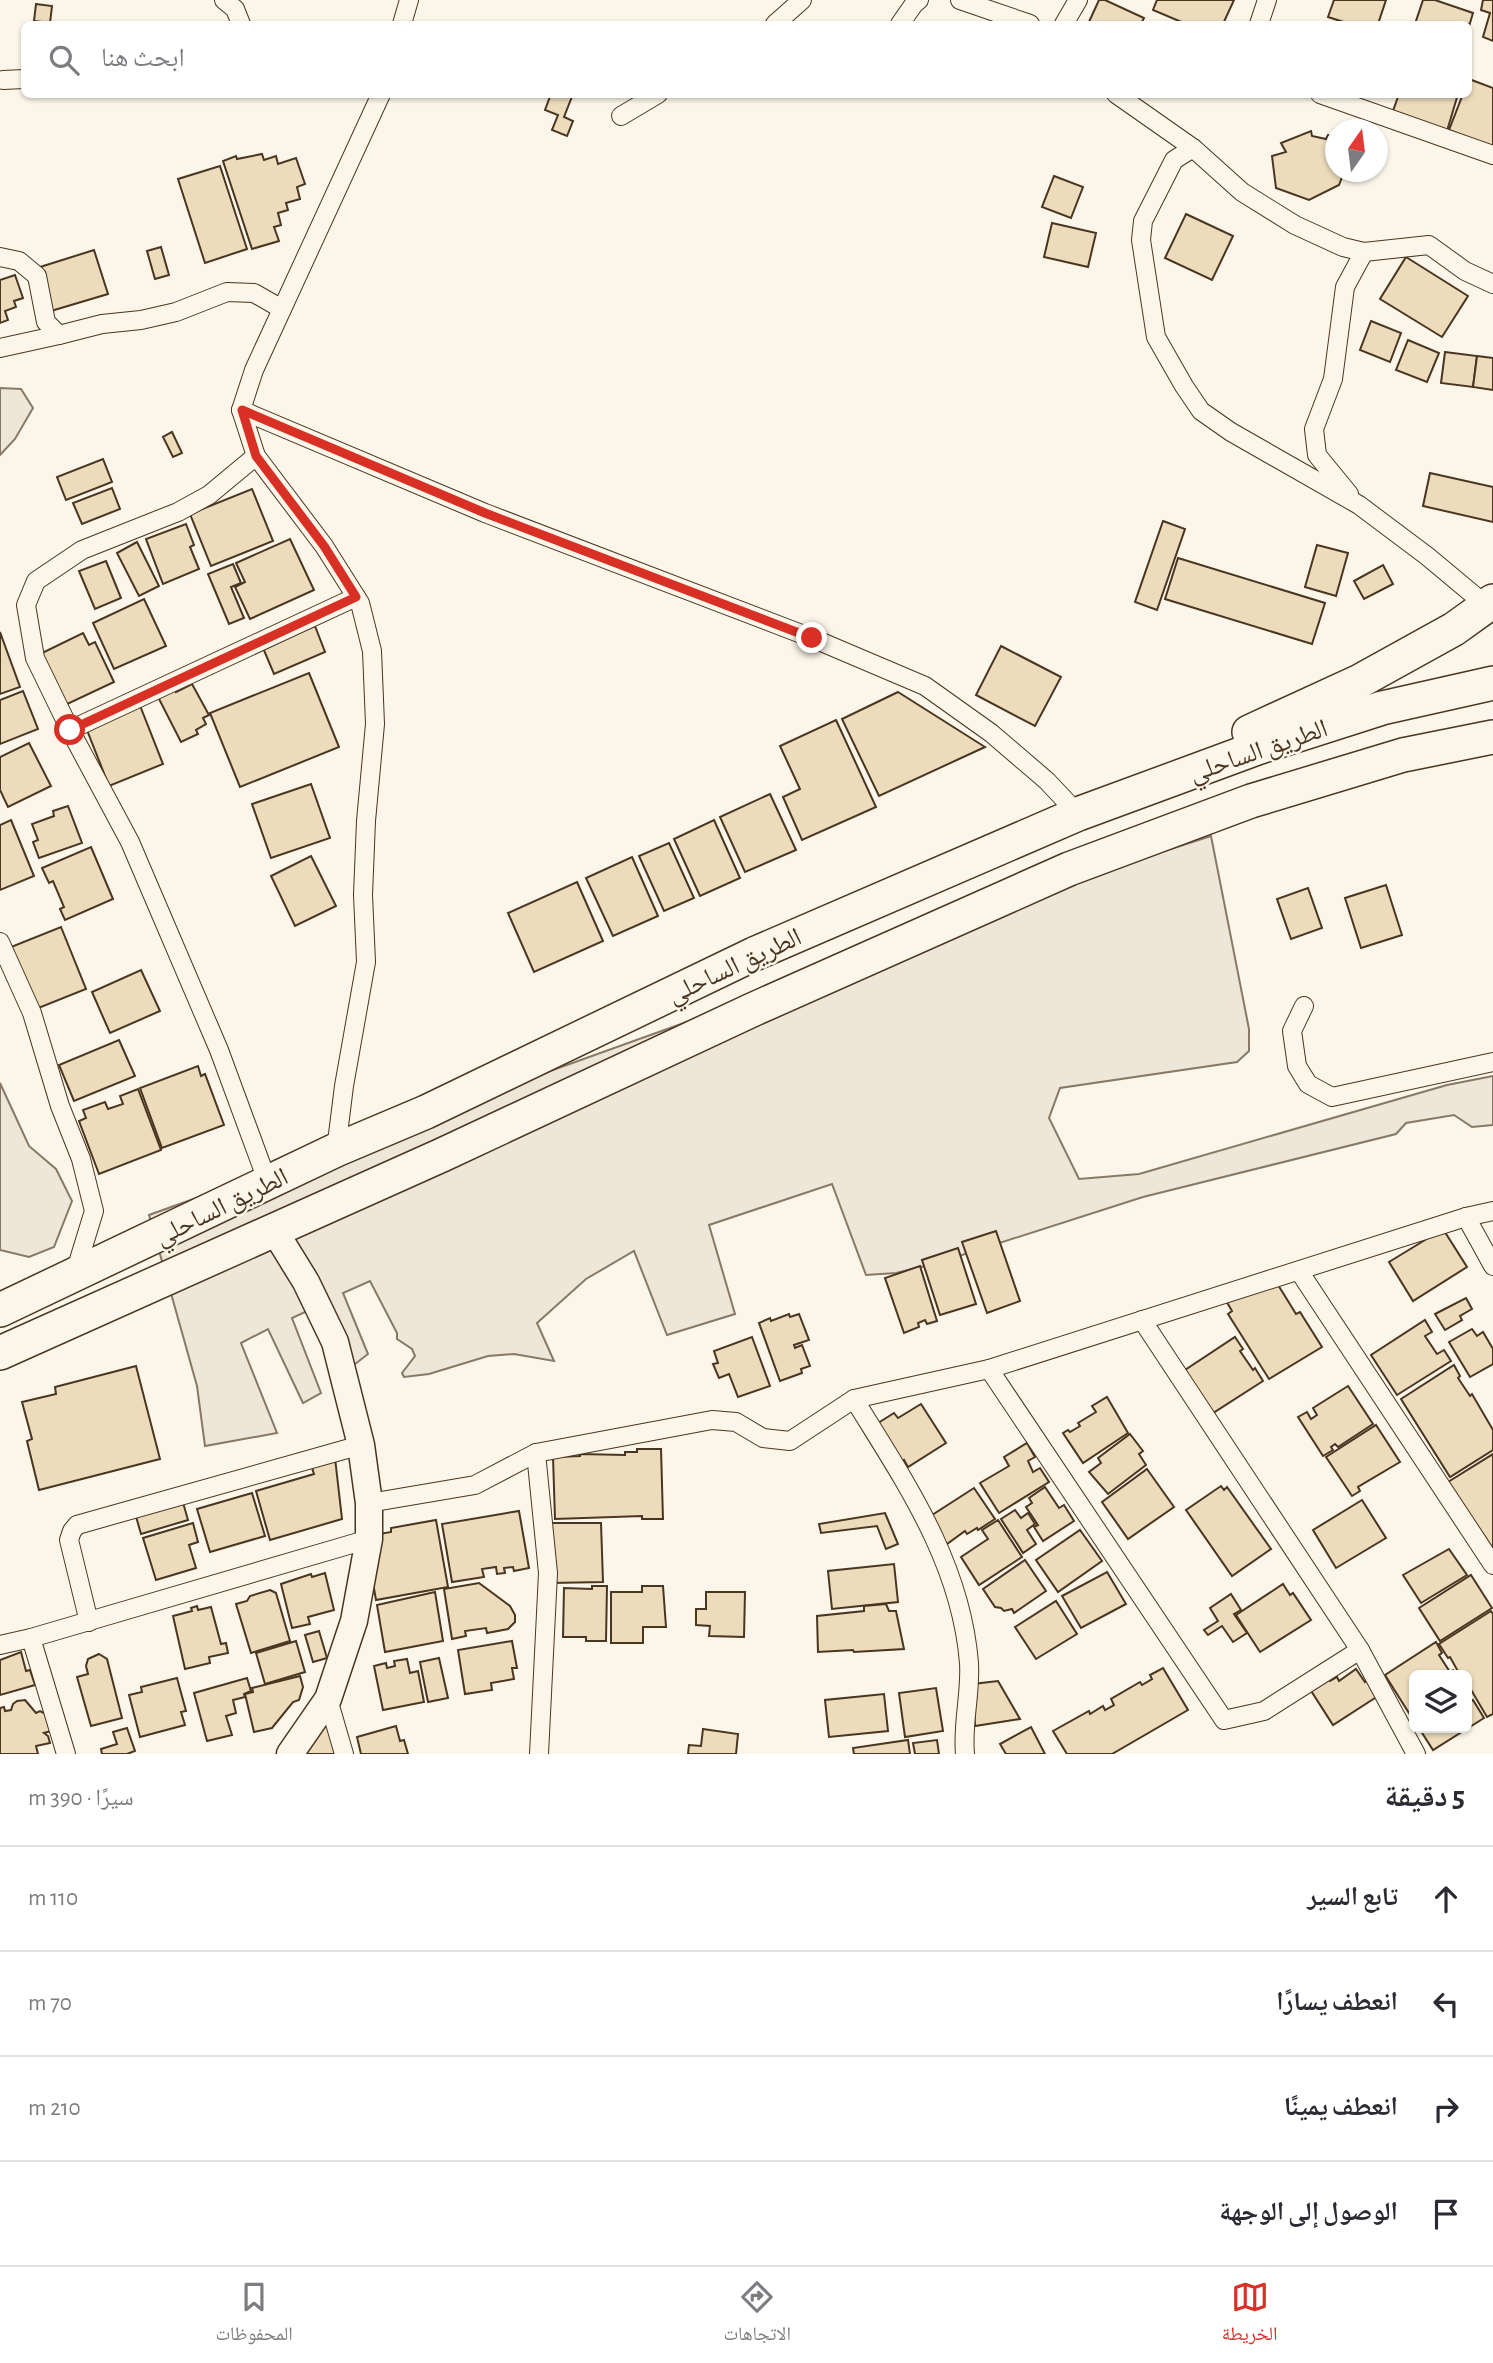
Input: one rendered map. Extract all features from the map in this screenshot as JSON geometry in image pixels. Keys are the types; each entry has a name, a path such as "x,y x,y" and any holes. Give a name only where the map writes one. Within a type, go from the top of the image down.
{"highway":[{"path":"1078,814 1360,681 1454,629 1490,603"},
{"name":"الطريق الساحلي","path":"0,1310 336,1150 426,1112 754,954 1078,814 1256,748 1382,708 1493,683"},
{"name":"الطريق الساحلي","path":"0,1353 442,1155 765,1004 1069,869 1251,801 1403,755 1493,737"}],"street":[{"path":"224,0 235,9 240,21"},
{"path":"403,21 409,0"},
{"path":"782,21 802,0"},
{"path":"902,21 919,0"},
{"path":"960,0 1021,21"},
{"path":"1066,21 1078,0"},
{"path":"1260,21 1267,0"},
{"path":"4,80 21,79"},
{"path":"336,1150 344,1086 366,962 363,895 374,724 372,650 360,603 324,546 256,456 242,410 254,370 374,98"},
{"path":"621,116 651,98"},
{"path":"1122,98 1194,148 1242,192 1295,225 1343,247 1364,252 1430,245 1465,271 1493,284"},
{"path":"1331,98 1493,155"},
{"path":"1194,148 1174,160 1143,222 1141,240 1156,337 1201,411 1231,432 1359,505 1490,603"},
{"path":"1359,505 1317,455 1314,429 1333,379 1345,287 1364,252"},
{"path":"0,257 19,261 37,276 46,321 59,335"},
{"path":"0,348 103,324 141,320 176,312 228,292 254,293 282,309"},
{"path":"242,410 485,513 812,638 925,686 1000,741 1047,781 1078,814"},
{"path":"256,456 209,495 178,512 82,550 36,580 26,604 35,658 130,842 219,1050 268,1183"},
{"path":"70,730 356,597"},
{"path":"0,942 32,1013 60,1106 81,1159 94,1211 74,1276"},
{"path":"1304,1006 1292,1031 1297,1066 1308,1084 1332,1097 1493,1062"},
{"path":"369,1503 475,1485 536,1453 712,1420 736,1422 763,1438 790,1441 854,1399 989,1369 1466,1217 1493,1211"},
{"path":"1466,1217 1493,1266"},
{"path":"274,1230 306,1282 335,1342 361,1445 369,1503 369,1539 354,1621 328,1699 290,1754"},
{"path":"1299,1271 1493,1565"},
{"path":"1142,1320 1360,1650 1416,1754"},
{"path":"989,1369 1224,1720 1264,1711 1360,1650"},
{"path":"854,1399 923,1512 959,1598 969,1664 965,1754"},
{"path":"89,1622 69,1540 77,1525 361,1445"},
{"path":"536,1453 548,1573 539,1754"},
{"path":"0,1645 89,1622 369,1539"},
{"path":"31,1638 66,1754"},
{"path":"328,1699 344,1754"}],"shaded area":[{"path":"0,388 21,389 33,408 15,439 0,455"},
{"path":"1211,836 1249,1029 1249,1051 1237,1062 1060,1088 1049,1118 1079,1179 1139,1174 1447,1085 1493,1076 1493,1125 1472,1127 1454,1115 1406,1123 1396,1134 1143,1197 934,1264 896,1273 866,1275 832,1184 709,1225 735,1314 667,1335 634,1251 586,1279 537,1323 554,1361 514,1354 488,1356 429,1374 404,1377 402,1373 415,1356 412,1349 397,1339 397,1333 370,1281 343,1293 368,1354 350,1368 320,1305 292,1318 321,1393 303,1403 268,1329 241,1343 277,1433 205,1446 197,1386 149,1215"},
{"path":"0,1083 29,1146 56,1169 72,1201 54,1247 29,1257 0,1250"}],"building":[{"path":"1099,0 1105,0 1144,18 1142,21 1089,21"},
{"path":"1157,0 1234,0 1224,21 1179,21 1153,10"},
{"path":"1334,0 1386,0 1379,21 1341,21 1328,17"},
{"path":"1423,0 1435,0 1473,13 1471,21 1416,21"},
{"path":"1483,0 1493,0 1493,41 1483,37 1490,13 1481,10"},
{"path":"36,4 52,6 50,21 34,21"},
{"path":"1472,80 1493,88 1493,147 1449,130 1461,98 1472,98"},
{"path":"550,98 571,98 564,117 573,121 567,136 552,130 558,115 545,110"},
{"path":"1398,98 1457,98 1447,131 1393,111"},
{"path":"1311,131 1312,136 1325,139 1325,182 1340,182 1339,185 1309,200 1276,188 1272,156 1286,152 1281,143"},
{"path":"262,154 264,160 276,156 278,164 296,158 305,184 297,187 300,199 286,203 288,210 278,213 281,225 274,227 279,241 252,249 223,161 236,156 237,159"},
{"path":"220,166 247,249 205,263 178,179"},
{"path":"1054,176 1083,187 1071,218 1042,207"},
{"path":"1186,214 1233,236 1212,280 1165,258"},
{"path":"1052,223 1096,233 1088,267 1044,257"},
{"path":"161,247 169,275 155,279 147,251"},
{"path":"94,250 108,294 51,311 37,268"},
{"path":"1406,257 1468,296 1442,337 1380,299"},
{"path":"15,275 23,298 14,301 16,307 5,311 8,320 0,323 0,280"},
{"path":"1371,321 1401,333 1390,362 1360,350"},
{"path":"1408,340 1439,353 1427,382 1396,370"},
{"path":"1445,352 1477,356 1473,387 1441,383"},
{"path":"1477,356 1493,358 1493,390 1473,387"},
{"path":"172,432 182,453 173,457 163,437"},
{"path":"103,459 112,482 66,500 57,477"},
{"path":"1430,473 1493,487 1493,522 1423,506"},
{"path":"112,488 120,509 82,524 73,503"},
{"path":"252,489 273,541 211,566 190,514"},
{"path":"1163,521 1185,529 1157,610 1135,602"},
{"path":"186,524 194,545 190,547 199,569 163,584 146,539"},
{"path":"290,539 314,590 250,619 235,587 245,582 236,563"},
{"path":"137,542 159,586 139,596 117,553"},
{"path":"1317,545 1348,553 1336,596 1305,587"},
{"path":"1178,558 1325,603 1312,644 1165,599"},
{"path":"106,561 121,598 95,609 79,571"},
{"path":"233,564 241,583 231,587 244,618 229,624 208,574"},
{"path":"1383,565 1393,584 1364,599 1354,581"},
{"path":"144,599 166,646 114,669 93,623"},
{"path":"315,626 325,652 274,674 263,648"},
{"path":"0,632 20,687 0,694"},
{"path":"83,633 89,645 95,642 114,682 63,706 38,655"},
{"path":"1001,646 1061,677 1035,726 976,695"},
{"path":"309,673 339,747 240,787 210,713"},
{"path":"192,684 209,715 203,718 206,724 196,730 198,734 181,742 157,695 174,687 176,692"},
{"path":"23,691 38,729 0,744 0,700"},
{"path":"898,692 985,747 879,796 842,719"},
{"path":"139,703 163,764 109,786 85,725"},
{"path":"836,720 876,807 802,840 783,797 800,789 780,746"},
{"path":"29,743 51,786 8,807 0,790 0,757"},
{"path":"311,784 330,838 271,858 252,804"},
{"path":"770,794 796,850 745,872 720,817"},
{"path":"68,806 82,843 39,858 33,842 38,840 32,824 54,816 53,811"},
{"path":"11,820 34,876 0,890 0,825"},
{"path":"714,820 740,878 700,896 674,839"},
{"path":"669,843 694,898 664,911 639,856"},
{"path":"91,847 113,899 65,920 60,909 64,907 53,881 49,883 42,868"},
{"path":"311,856 336,906 295,926 271,876"},
{"path":"632,857 658,916 613,936 586,878"},
{"path":"577,882 603,941 534,972 508,913"},
{"path":"1386,885 1402,935 1361,948 1345,898"},
{"path":"1308,888 1322,928 1291,939 1277,899"},
{"path":"61,927 86,989 36,1009 11,947"},
{"path":"141,970 160,1011 110,1033 92,992"},
{"path":"119,1040 135,1076 74,1101 59,1065"},
{"path":"198,1066 201,1076 205,1074 224,1125 162,1148 140,1088"},
{"path":"138,1089 161,1150 99,1174 79,1121 86,1118 83,1110 105,1102 108,1109 123,1104 120,1096"},
{"path":"1443,1229 1467,1267 1413,1301 1389,1262"},
{"path":"996,1231 1020,1301 987,1313 962,1242"},
{"path":"958,1248 976,1304 940,1315 922,1260"},
{"path":"920,1266 937,1321 927,1324 925,1320 918,1323 919,1327 904,1333 885,1278"},
{"path":"1275,1280 1296,1314 1300,1312 1322,1347 1269,1379 1228,1314 1232,1311 1225,1299"},
{"path":"1466,1298 1472,1309 1460,1316 1462,1320 1445,1330 1435,1314"},
{"path":"789,1314 790,1317 799,1314 809,1340 794,1345 795,1348 802,1345 810,1366 801,1369 802,1373 780,1381 759,1323"},
{"path":"1425,1320 1432,1332 1425,1336 1437,1354 1444,1350 1451,1361 1397,1395 1371,1355"},
{"path":"1472,1329 1477,1336 1483,1332 1493,1349 1493,1364 1470,1377 1449,1342"},
{"path":"752,1337 770,1386 738,1397 729,1374 719,1378 713,1364 718,1363 714,1351"},
{"path":"1235,1337 1243,1349 1240,1351 1263,1381 1213,1413 1185,1370"},
{"path":"1454,1365 1460,1376 1458,1378 1470,1396 1472,1394 1493,1430 1493,1450 1450,1477 1401,1399"},
{"path":"136,1366 160,1459 39,1490 27,1441 32,1439 22,1402 56,1394 55,1387"},
{"path":"1348,1386 1373,1424 1338,1447 1335,1444 1331,1447 1333,1450 1323,1456 1298,1417 1307,1412 1311,1419 1317,1415 1313,1408"},
{"path":"1107,1397 1128,1433 1083,1463 1063,1433 1080,1426 1078,1423 1096,1412 1092,1406"},
{"path":"921,1404 946,1443 908,1467 904,1460 899,1463 875,1425 894,1413 898,1418"},
{"path":"1376,1425 1400,1462 1358,1487 1360,1491 1352,1496 1326,1457"},
{"path":"1130,1434 1143,1451 1139,1454 1146,1465 1108,1494 1089,1472 1101,1463 1098,1458"},
{"path":"1027,1443 1035,1457 1028,1461 1033,1472 1040,1468 1049,1482 999,1513 980,1483 1009,1466 1004,1457"},
{"path":"637,1449 661,1449 663,1519 642,1519 642,1516 555,1519 553,1457 580,1454 625,1455 625,1452 637,1452"},
{"path":"1493,1454 1493,1553 1448,1482"},
{"path":"335,1458 342,1519 270,1540 256,1491 314,1474 311,1465"},
{"path":"1147,1469 1174,1507 1128,1539 1102,1502"},
{"path":"1221,1486 1224,1490 1227,1487 1271,1549 1232,1576 1186,1510"},
{"path":"1045,1487 1059,1508 1064,1505 1074,1521 1043,1541 1034,1527 1038,1525 1026,1507 1032,1503 1029,1498"},
{"path":"974,1488 995,1519 978,1530 977,1528 967,1534 965,1531 947,1544 929,1517"},
{"path":"252,1493 265,1536 210,1552 197,1509"},
{"path":"182,1499 188,1520 141,1534 135,1513"},
{"path":"1362,1500 1386,1538 1336,1568 1313,1530"},
{"path":"1015,1510 1021,1518 1028,1513 1035,1524 1027,1530 1036,1544 1023,1553 1001,1519"},
{"path":"519,1511 529,1568 514,1571 513,1567 504,1568 505,1573 497,1574 496,1567 482,1569 484,1577 452,1582 442,1524"},
{"path":"885,1513 898,1544 886,1549 877,1526 821,1533 819,1524"},
{"path":"436,1520 448,1587 376,1600 371,1572 374,1535 391,1532 391,1528"},
{"path":"998,1520 1022,1557 979,1585 961,1557 988,1539 982,1530"},
{"path":"193,1523 198,1542 189,1545 196,1568 156,1580 143,1538"},
{"path":"552,1523 601,1523 603,1582 551,1583"},
{"path":"1080,1530 1102,1561 1058,1592 1036,1560"},
{"path":"1449,1549 1467,1575 1421,1603 1403,1575"},
{"path":"1025,1560 1046,1591 1014,1613 1012,1609 1004,1611 995,1607 983,1589"},
{"path":"894,1564 898,1602 832,1609 828,1571"},
{"path":"1107,1572 1126,1604 1081,1628 1062,1596"},
{"path":"325,1573 334,1610 308,1617 310,1624 292,1628 281,1584 311,1574 312,1577"},
{"path":"1471,1575 1492,1608 1440,1641 1419,1608"},
{"path":"479,1583 510,1606 515,1622 508,1629 487,1633 486,1628 465,1631 466,1636 452,1639 444,1589"},
{"path":"1283,1584 1290,1595 1293,1593 1311,1620 1260,1652 1236,1615"},
{"path":"592,1586 607,1586 606,1641 586,1641 586,1637 563,1637 564,1588 592,1589"},
{"path":"642,1586 663,1586 666,1627 643,1627 643,1643 611,1643 611,1592 642,1592"},
{"path":"270,1590 276,1593 290,1641 251,1653 236,1604"},
{"path":"435,1592 443,1641 385,1652 377,1605"},
{"path":"706,1592 745,1592 744,1637 709,1636 710,1626 696,1625 696,1609 706,1609"},
{"path":"1231,1594 1241,1610 1234,1614 1247,1633 1233,1642 1222,1626 1208,1635 1204,1630 1218,1621 1210,1608"},
{"path":"1056,1601 1077,1634 1036,1659 1015,1627"},
{"path":"886,1604 889,1611 896,1611 904,1649 818,1652 817,1616 864,1611 864,1606"},
{"path":"197,1606 198,1610 211,1607 221,1644 226,1643 228,1653 209,1657 210,1663 185,1669 173,1616 192,1611 191,1608"},
{"path":"1491,1611 1493,1714 1487,1717 1472,1691 1472,1670 1457,1670 1439,1644"},
{"path":"319,1631 327,1658 313,1662 305,1635"},
{"path":"296,1641 305,1672 265,1684 256,1653"},
{"path":"512,1641 517,1668 512,1668 514,1679 491,1683 492,1690 465,1694 458,1650"},
{"path":"1436,1642 1442,1653 1439,1655 1449,1670 1409,1670 1409,1713 1385,1675"},
{"path":"21,1652 26,1671 30,1670 35,1685 0,1695 0,1660"},
{"path":"99,1654 107,1659 122,1718 91,1726 77,1677 88,1674 88,1659"},
{"path":"439,1658 448,1698 428,1702 420,1662"},
{"path":"407,1659 410,1673 418,1671 424,1702 383,1710 374,1666 386,1663 387,1668 395,1666 394,1661"},
{"path":"1163,1668 1188,1710 1112,1754 1067,1754 1053,1731 1089,1711 1090,1714 1103,1706 1105,1710 1114,1705 1111,1699 1140,1682 1142,1685 1152,1679 1150,1675"},
{"path":"1356,1669 1365,1682 1368,1680 1378,1696 1333,1725 1308,1686 1326,1675 1330,1681 1337,1677 1339,1681"},
{"path":"300,1676 303,1687 299,1700 293,1702 272,1728 254,1732 245,1694 253,1692 252,1688"},
{"path":"177,1678 186,1711 181,1712 185,1725 140,1737 129,1695 142,1692 141,1687"},
{"path":"247,1678 251,1691 244,1694 245,1697 233,1700 236,1713 226,1716 232,1735 207,1741 194,1693"},
{"path":"998,1681 1020,1719 975,1726 973,1684"},
{"path":"936,1688 943,1731 905,1737 899,1693"},
{"path":"884,1694 888,1731 829,1737 825,1700"},
{"path":"25,1700 36,1713 40,1711 46,1714 51,1731 44,1733 50,1743 36,1746 38,1754 0,1754 0,1708 11,1710 17,1701"},
{"path":"1473,1700 1484,1718 1472,1726"},
{"path":"328,1720 335,1754 306,1754 304,1742"},
{"path":"396,1726 400,1741 404,1740 408,1754 361,1754 357,1737"},
{"path":"1031,1727 1045,1754 1006,1754 1000,1744"},
{"path":"127,1728 135,1751 127,1754 102,1754 101,1749 117,1744 113,1732"},
{"path":"703,1729 738,1734 736,1754 688,1754 689,1745 701,1746"},
{"path":"1422,1733 1460,1733 1433,1750"},
{"path":"908,1740 910,1754 854,1754 853,1748"},
{"path":"937,1740 939,1754 915,1754 913,1743"}],"route":[{"path":"70,730 356,597 324,546 256,456 242,410 485,513 812,638"}]}
